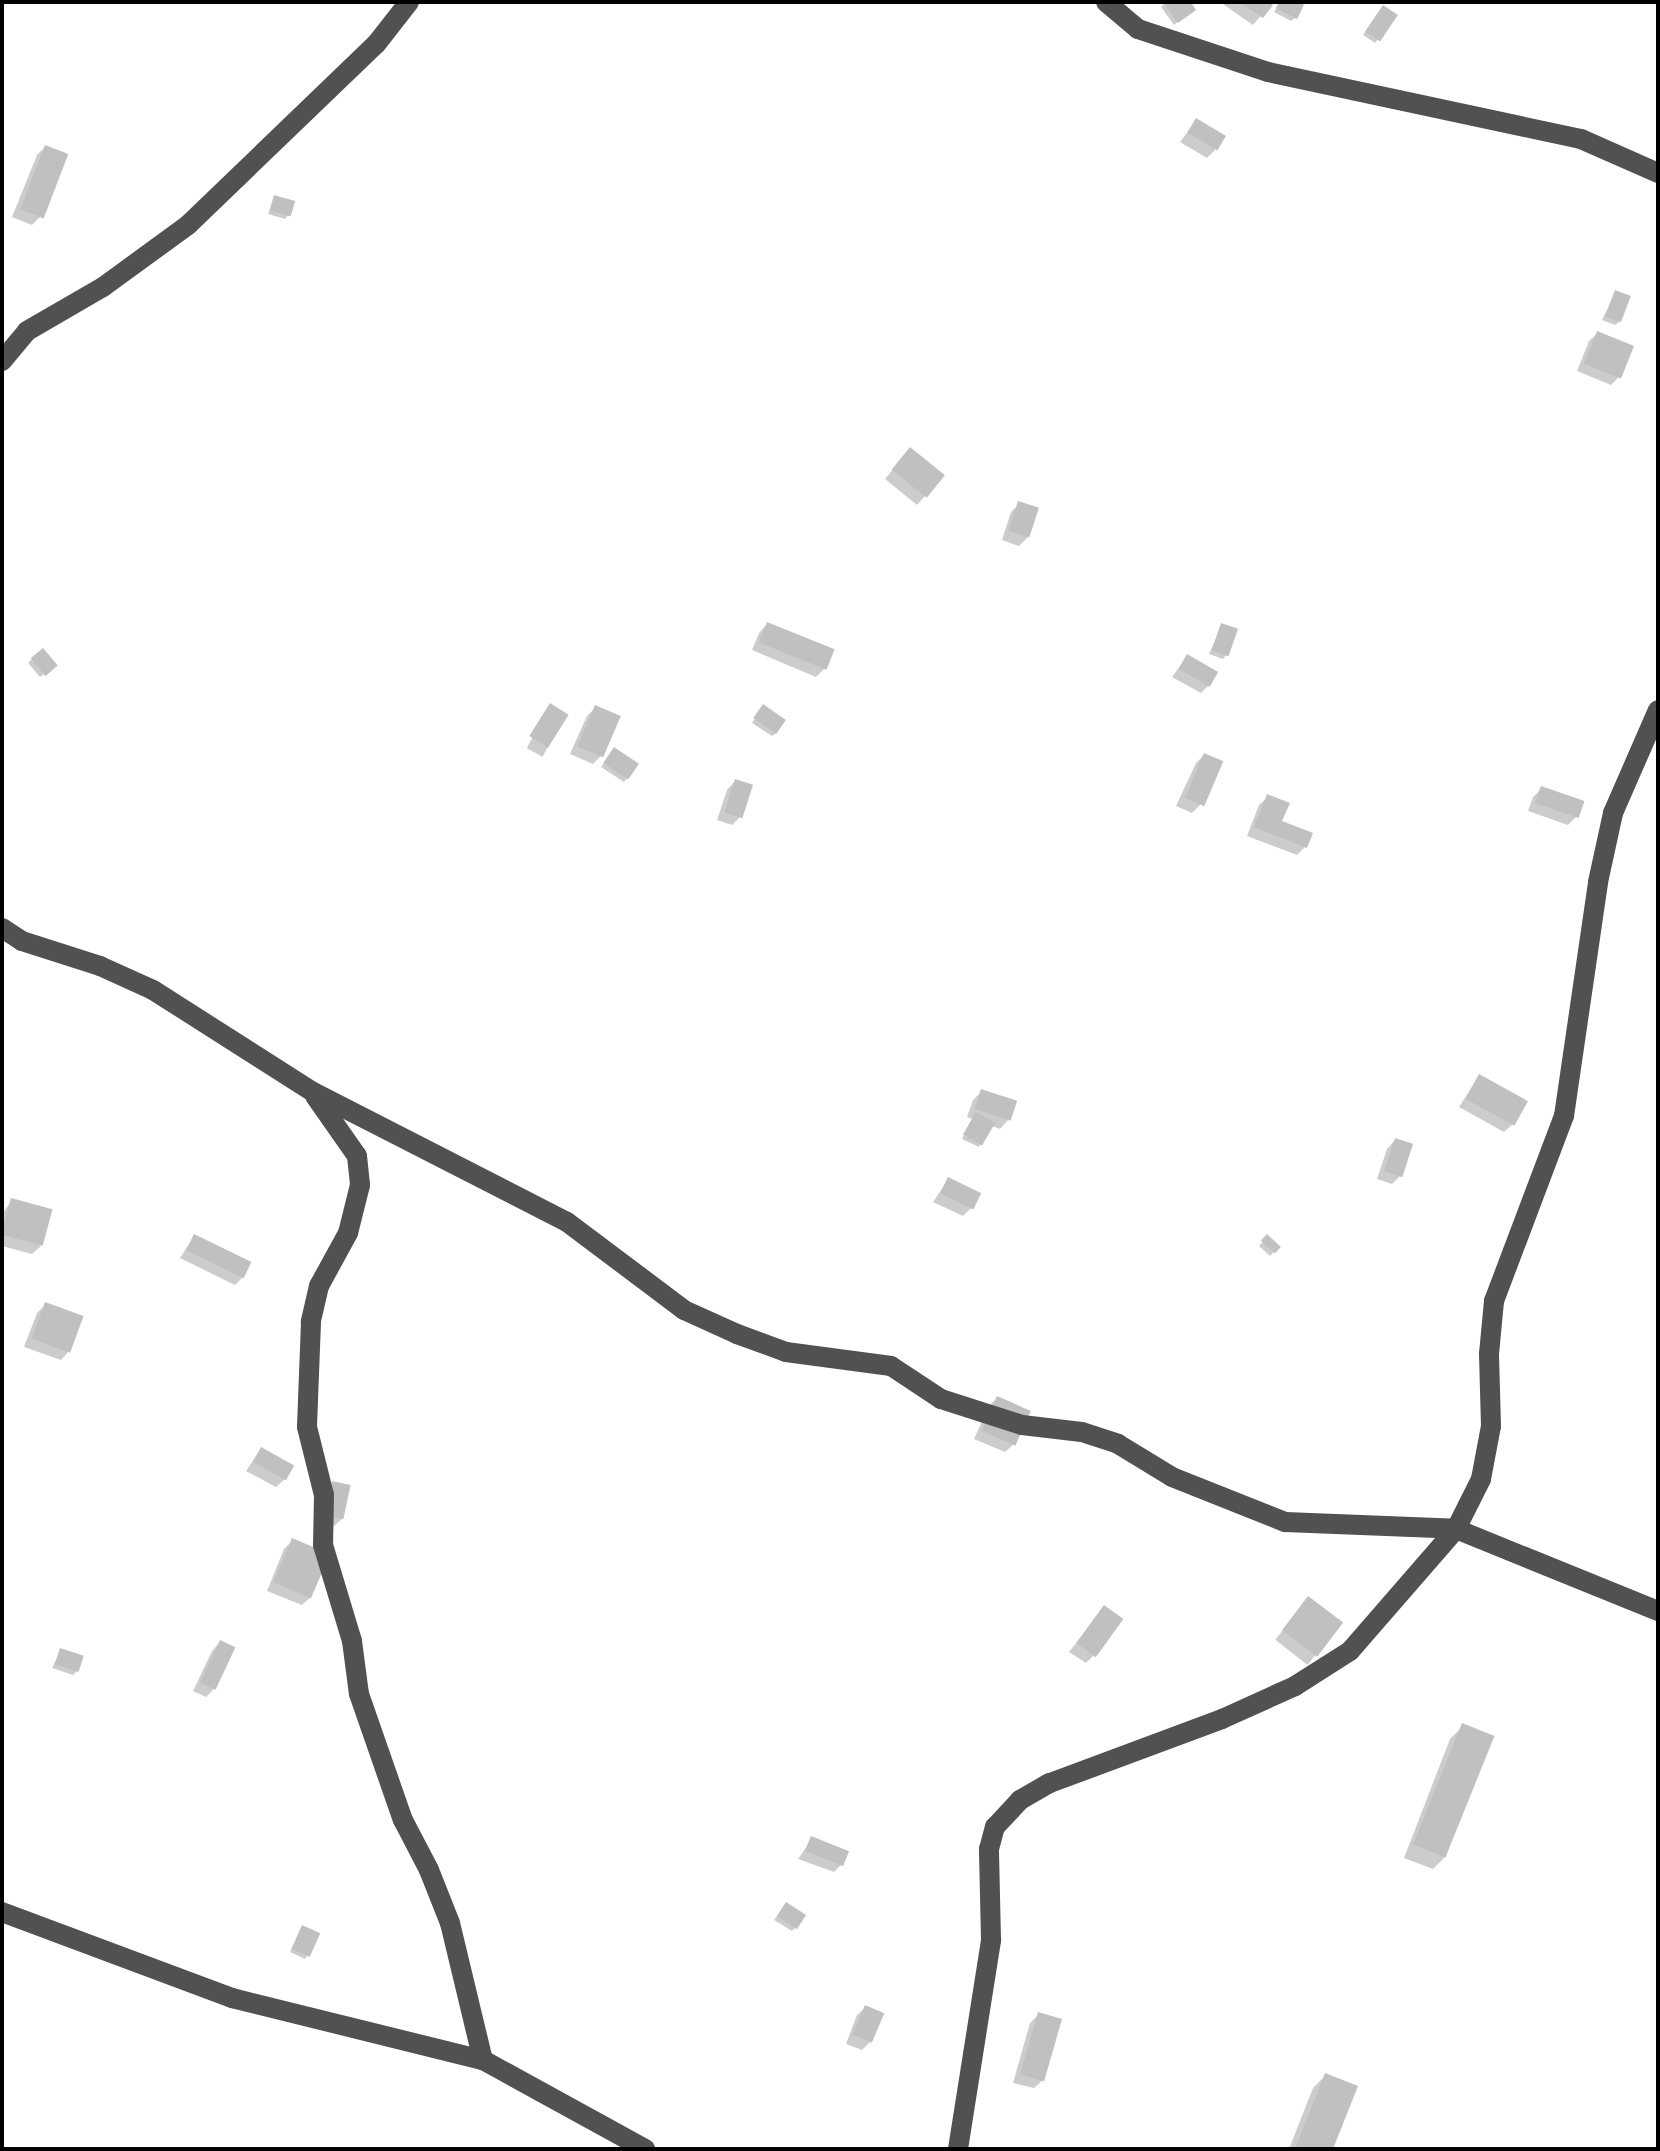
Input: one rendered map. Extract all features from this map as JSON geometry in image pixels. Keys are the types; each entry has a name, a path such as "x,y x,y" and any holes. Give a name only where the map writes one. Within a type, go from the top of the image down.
{"street":[{"path":"2,361 27,331 103,287 188,225 377,43 409,2"},
{"path":"1106,2 1138,29 1268,72 1581,139 1658,173"},
{"path":"958,2149 991,1940 989,1849 995,1827 1020,1800 1050,1783 1222,1719 1306,1679 1350,1651 1456,1529 1481,1479 1491,1426 1489,1354 1494,1301 1564,1116 1598,882 1613,813 1658,710"},
{"path":"2,928 22,941 100,966 153,990 313,1092 567,1222 684,1310 737,1334 786,1352 891,1366 941,1399 1022,1425 1082,1432 1118,1444 1172,1477 1285,1522 1456,1529 1658,1611"},
{"path":"313,1092 357,1156 360,1185 348,1233 319,1286 311,1322 307,1427 324,1495 323,1545 352,1641 359,1694 403,1820 429,1870 450,1923 483,2060"},
{"path":"2,1912 232,1998 483,2060 640,2148"}],"building":[{"path":"1163,2 1191,2 1196,10 1178,23"},
{"path":"1239,2 1269,2 1273,5 1263,18"},
{"path":"1279,2 1304,5 1297,19 1276,8"},
{"path":"1383,5 1398,15 1380,42 1365,32"},
{"path":"1196,118 1226,136 1217,151 1187,133"},
{"path":"45,145 68,154 44,218 20,209"},
{"path":"274,195 295,201 291,216 270,210"},
{"path":"1615,290 1631,296 1621,322 1605,316"},
{"path":"1597,331 1634,346 1621,378 1584,363"},
{"path":"910,447 945,475 927,498 892,470"},
{"path":"1018,501 1039,508 1029,537 1008,530"},
{"path":"767,622 835,649 826,670 759,642"},
{"path":"1221,623 1238,629 1229,656 1212,650"},
{"path":"43,648 58,666 46,676 31,658"},
{"path":"1187,654 1218,672 1210,687 1178,669"},
{"path":"550,703 569,715 548,748 529,736"},
{"path":"763,704 786,720 776,734 753,718"},
{"path":"595,705 621,716 603,757 577,746"},
{"path":"614,747 639,764 628,780 603,763"},
{"path":"1204,753 1223,761 1204,806 1185,798"},
{"path":"735,779 753,785 742,818 724,812"},
{"path":"1541,786 1584,801 1579,818 1535,803"},
{"path":"1267,794 1290,803 1282,821 1313,833 1307,848 1254,827"},
{"path":"1479,1074 1528,1101 1514,1126 1465,1098"},
{"path":"981,1089 1017,1101 1011,1121 975,1109"},
{"path":"976,1112 995,1123 982,1146 963,1135"},
{"path":"1395,1138 1413,1144 1402,1177 1384,1171"},
{"path":"948,1177 981,1193 973,1209 940,1193"},
{"path":"11,1198 53,1209 43,1246 2,1235"},
{"path":"194,1234 252,1262 244,1278 186,1250"},
{"path":"1267,1234 1281,1247 1275,1254 1261,1241"},
{"path":"45,1302 84,1316 70,1353 32,1339"},
{"path":"997,1396 1031,1411 1015,1446 982,1431"},
{"path":"261,1447 294,1465 286,1480 253,1462"},
{"path":"332,1481 351,1485 343,1519 325,1515"},
{"path":"292,1538 330,1554 311,1598 273,1582"},
{"path":"1308,1596 1343,1622 1317,1657 1282,1630"},
{"path":"1104,1605 1123,1619 1096,1657 1076,1643"},
{"path":"220,1640 235,1647 216,1690 200,1683"},
{"path":"60,1648 84,1656 79,1672 55,1664"},
{"path":"1462,1723 1494,1736 1445,1858 1413,1844"},
{"path":"811,1836 849,1851 843,1866 805,1851"},
{"path":"786,1902 806,1915 797,1929 777,1916"},
{"path":"302,1925 320,1933 310,1957 291,1949"},
{"path":"865,2005 884,2013 872,2043 852,2034"},
{"path":"1038,2012 1062,2019 1044,2081 1020,2074"},
{"path":"1325,2073 1358,2086 1333,2149 1295,2149"}]}
